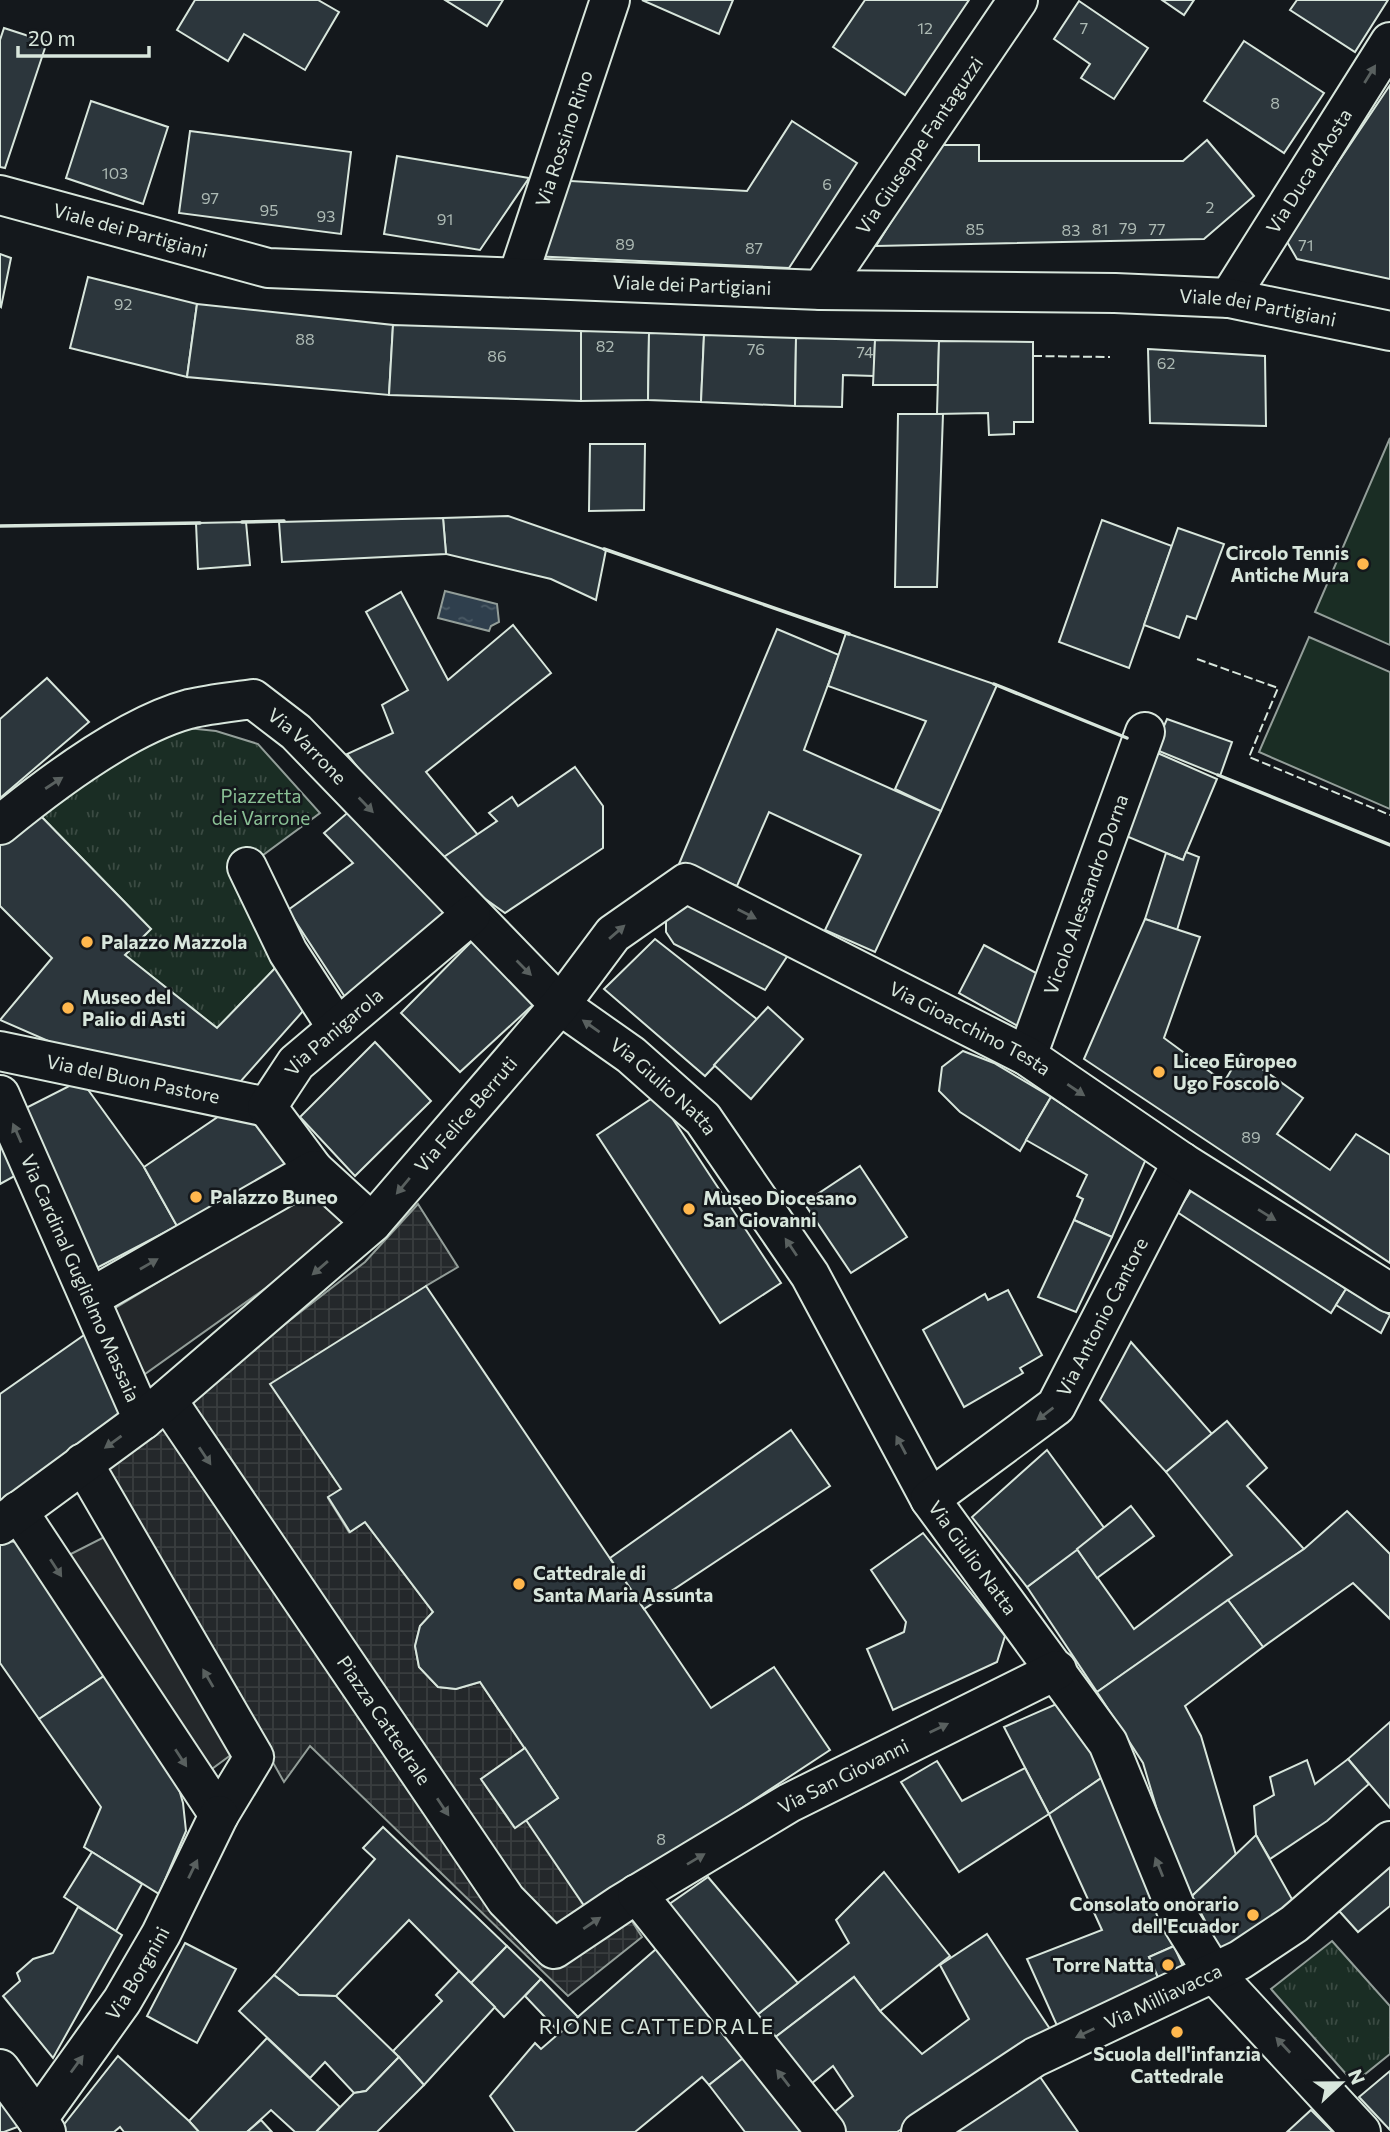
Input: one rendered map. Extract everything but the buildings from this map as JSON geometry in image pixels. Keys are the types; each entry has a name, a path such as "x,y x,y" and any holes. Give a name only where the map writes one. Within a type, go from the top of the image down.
{"street":[{"name":"Via Rossino Rino","path":"518,276 610,0"},
{"name":"Via Giuseppe Fantaguzzi","path":"821,290 1018,0"},
{"name":"Via Duca d'Aosta","path":"1229,298 1390,42"},
{"name":"Viale dei Partigiani","path":"0,195 268,268 821,290 1229,298 1390,331"},
{"name":"Via Varrone","path":"0,825 41,792 120,740 188,710 253,699 296,732 560,1005"},
{"name":"Vicolo Alessandro Dorna","path":"1027,1056 1145,732"},
{"path":"247,867 288,951 336,1026"},
{"name":"Via Gioacchino Testa","path":"560,1005 613,934 686,883 1027,1056 1182,1162 1390,1293"},
{"name":"Via Panigarola","path":"267,1107 296,1063 336,1026 471,915"},
{"name":"Via Felice Berruti","path":"372,1223 560,1005"},
{"name":"Via Giulio Natta","path":"560,1005 631,1055 703,1119 810,1275 930,1499 1108,1743 1181,1921 1212,1971 1361,2132"},
{"name":"Via del Buon Pastore","path":"0,1051 267,1107"},
{"name":"Via Cardinal Guglielmo Massaia","path":"0,1095 90,1298 155,1410"},
{"path":"83,1463 254,1757 219,1815 9,1518 83,1463 155,1410 372,1223 314,1170 267,1107"},
{"name":"Via Antonio Cantore","path":"930,1499 1056,1406 1182,1162"},
{"path":"90,1298 314,1170"},
{"name":"Piazza Cattedrale","path":"155,1410 506,1900 554,1949 637,1894"},
{"name":"Via San Giovanni","path":"637,1894 789,1803 1057,1670"},
{"name":"Via Borgnini","path":"42,2126 122,2001 161,1934 219,1815"},
{"name":"Via Milliavacca","path":"921,2132 1035,2057 1240,1960 1294,1924 1390,1841"},
{"path":"637,1894 826,2132"},
{"path":"0,2069 42,2126"}],"green space":[{"name":"Circolo Tennis Antiche Mura","path":"1390,438 1390,645 1315,612"},
{"path":"1309,637 1390,672 1390,809 1259,752"},
{"name":"Piazzetta dei Varrone","path":"178,727 216,731 258,744 320,813 247,867 280,963 217,1028 125,955 151,929 33,808"},
{"path":"1332,1941 1390,2006 1390,2054 1354,2083 1271,1989"}],"shaded area":[{"path":"314,1188 353,1226 145,1374 107,1313"},
{"path":"418,1204 458,1267 426,1286 341,1489 328,1498 349,1532 365,1522 433,1612 420,1626 415,1646 419,1667 438,1687 456,1689 480,1682 525,1748 481,1779 514,1827 526,1820 621,1904 642,1937 568,1996 310,1746 284,1782 104,1464 365,1262"},
{"path":"118,1530 243,1746 205,1774 63,1558"}],"water":[{"path":"445,591 497,604 499,622 491,626 489,631 438,618"}],"fence":[{"path":"1033,356 1110,357"},
{"path":"1197,659 1278,688 1249,757 1390,815"}],"wall":[{"path":"242,522 284,521"},
{"path":"0,526 200,523"},
{"path":"604,549 849,634"},
{"path":"994,684 1127,738"},
{"path":"1218,775 1390,845"}],"place":[{"name":"Circolo Tennis Antiche Mura","path":"1363,564"},
{"name":"Palazzo Mazzola","path":"87,942"},
{"name":"Museo del Palio di Asti","path":"68,1008"},
{"name":"Liceo Europeo Ugo Foscolo","path":"1159,1072"},
{"name":"Palazzo Buneo","path":"196,1197"},
{"name":"Museo Diocesano San Giovanni","path":"689,1209"},
{"name":"Cattedrale di Santa Maria Assunta","path":"519,1584"},
{"name":"Consolato onorario dell'Ecuador","path":"1253,1915"},
{"name":"Torre Natta","path":"1168,1965"},
{"name":"Scuola dell'infanzia Cattedrale","path":"1177,2032"}],"district":[{"name":"RIONE CATTEDRALE","path":"657,2027"}]}
